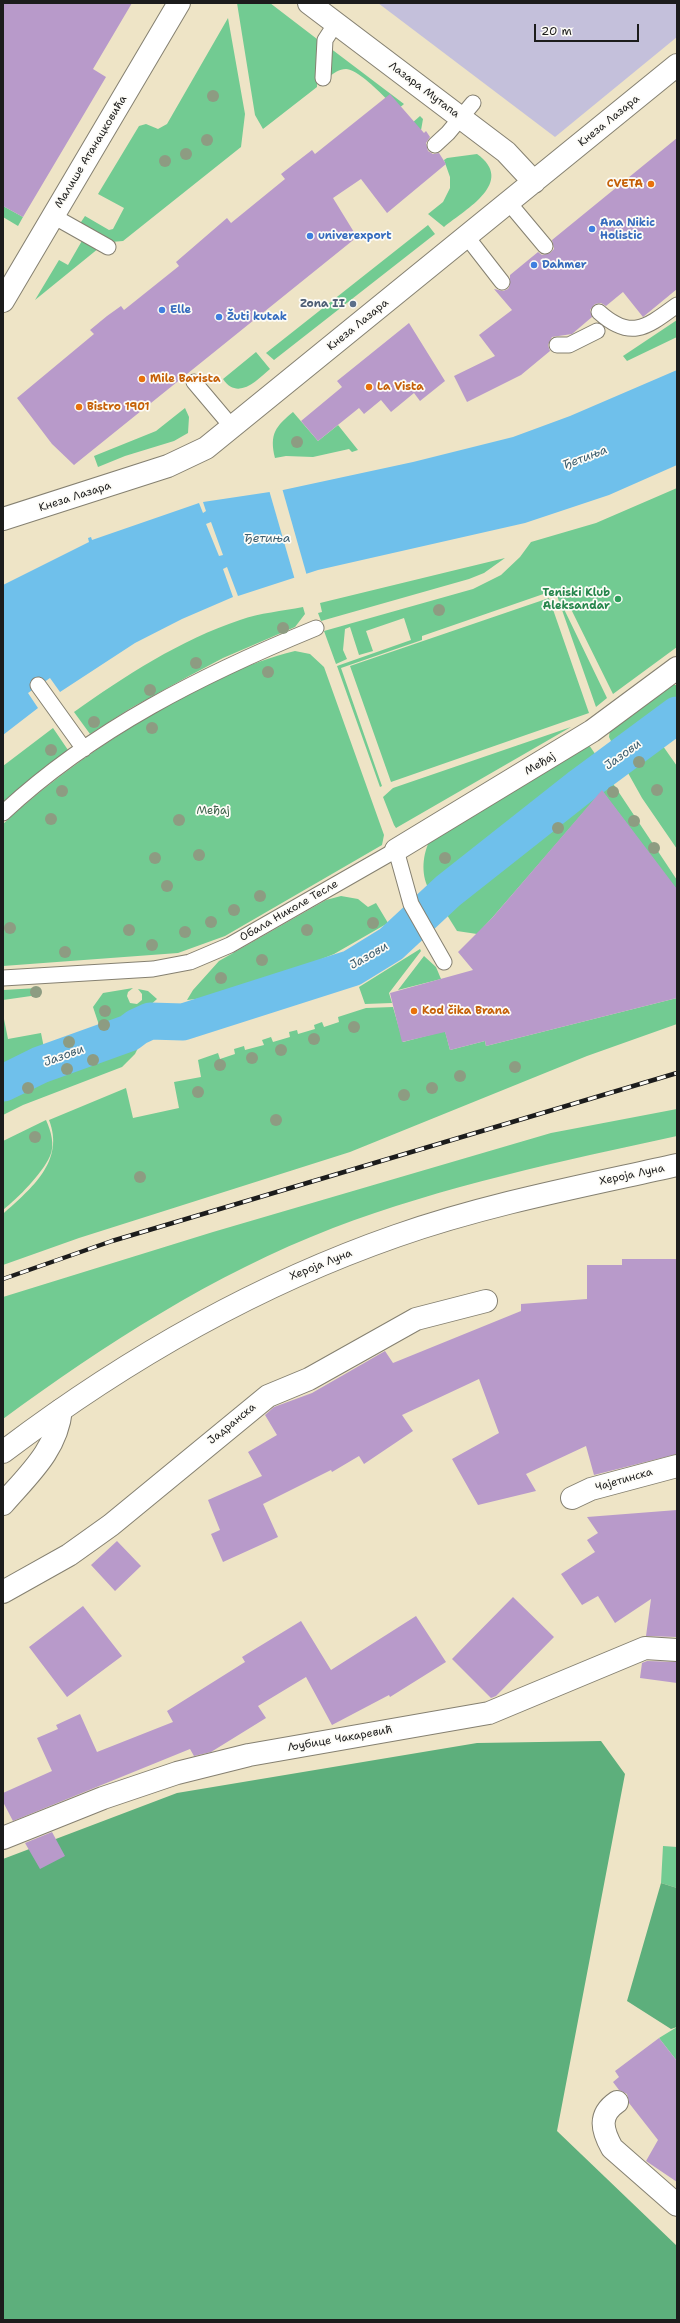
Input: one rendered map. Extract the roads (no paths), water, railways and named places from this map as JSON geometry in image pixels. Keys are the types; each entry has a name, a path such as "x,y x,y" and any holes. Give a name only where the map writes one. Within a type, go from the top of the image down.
{"street":[{"name":"Малише Атанацковића","path":"3,302 179,3"},
{"name":"Лазара Мутапа","path":"309,3 336,23 466,110 534,182"},
{"name":"Кнеза Лазара","path":"3,519 181,461 206,448 677,65"},
{"name":"Међај","path":"396,850 585,735 677,668"},
{"name":"Хероја Луна","path":"3,1452 109,1377 195,1324 279,1282 397,1235 478,1211 677,1166"},
{"name":"Јадранска","path":"3,1592 69,1555 111,1525 268,1396 309,1379 416,1319 486,1301"},
{"path":"3,1504 46,1454 59,1425 61,1410"},
{"name":"Чајетинска","path":"572,1498 591,1489 677,1466"},
{"name":"Љубице Чакаревић","path":"3,1838 103,1798 177,1773 249,1755 489,1713 645,1648 677,1650"},
{"path":"618,2102 608,2108 603,2121 606,2136 612,2148 677,2205"}],"lane":[{"path":"323,78 325,40 336,23"},
{"path":"435,145 466,110"},
{"path":"509,203 545,246"},
{"path":"53,216 108,247"},
{"path":"467,237 502,282"},
{"path":"599,312 616,325 635,330 650,325 677,305"},
{"path":"557,345 568,345 597,331"},
{"path":"194,382 232,427"},
{"path":"3,813 32,788 84,749 155,703 196,681 253,654 316,628"},
{"path":"38,685 84,749"},
{"path":"396,850 410,904 444,962"},
{"name":"Обала Николе Тесле","path":"3,978 153,969 179,965 230,945 396,850"}],"water":[{"name":"Ђетиња","path":"677,370 677,465 609,495 525,523 318,570 238,596 227,567 223,569 233,597 182,619 135,643 60,692 50,678 28,693 38,708 3,735 3,585 89,542 88,538 91,537 92,540 199,503 203,513 206,511 203,502 283,490 413,462 513,437 570,416","holes":["211,522 223,555 219,556 206,524"]}],"waterway":[{"name":"Јазови","path":"3,1083 40,1065 129,1033 137,1027 150,1021 183,1022 352,968 391,944 448,891 581,786 677,715"}],"railway":[{"path":"3,1279 112,1241 677,1073"}],"place":[{"name":"CVETA","path":"651,184"},
{"name":"Ana Nikic Holistic","path":"592,229"},
{"name":"univerexport","path":"310,236"},
{"name":"Dahmer","path":"534,265"},
{"name":"Zona II","path":"353,304"},
{"name":"Elle","path":"162,310"},
{"name":"Žuti kutak","path":"219,317"},
{"name":"Mile Barista","path":"142,379"},
{"name":"La Vista","path":"369,387"},
{"name":"Bistro 1901","path":"79,407"},
{"name":"Teniski Klub Aleksandar","path":"618,599"},
{"name":"Kod čika Brana","path":"414,1011"}]}
